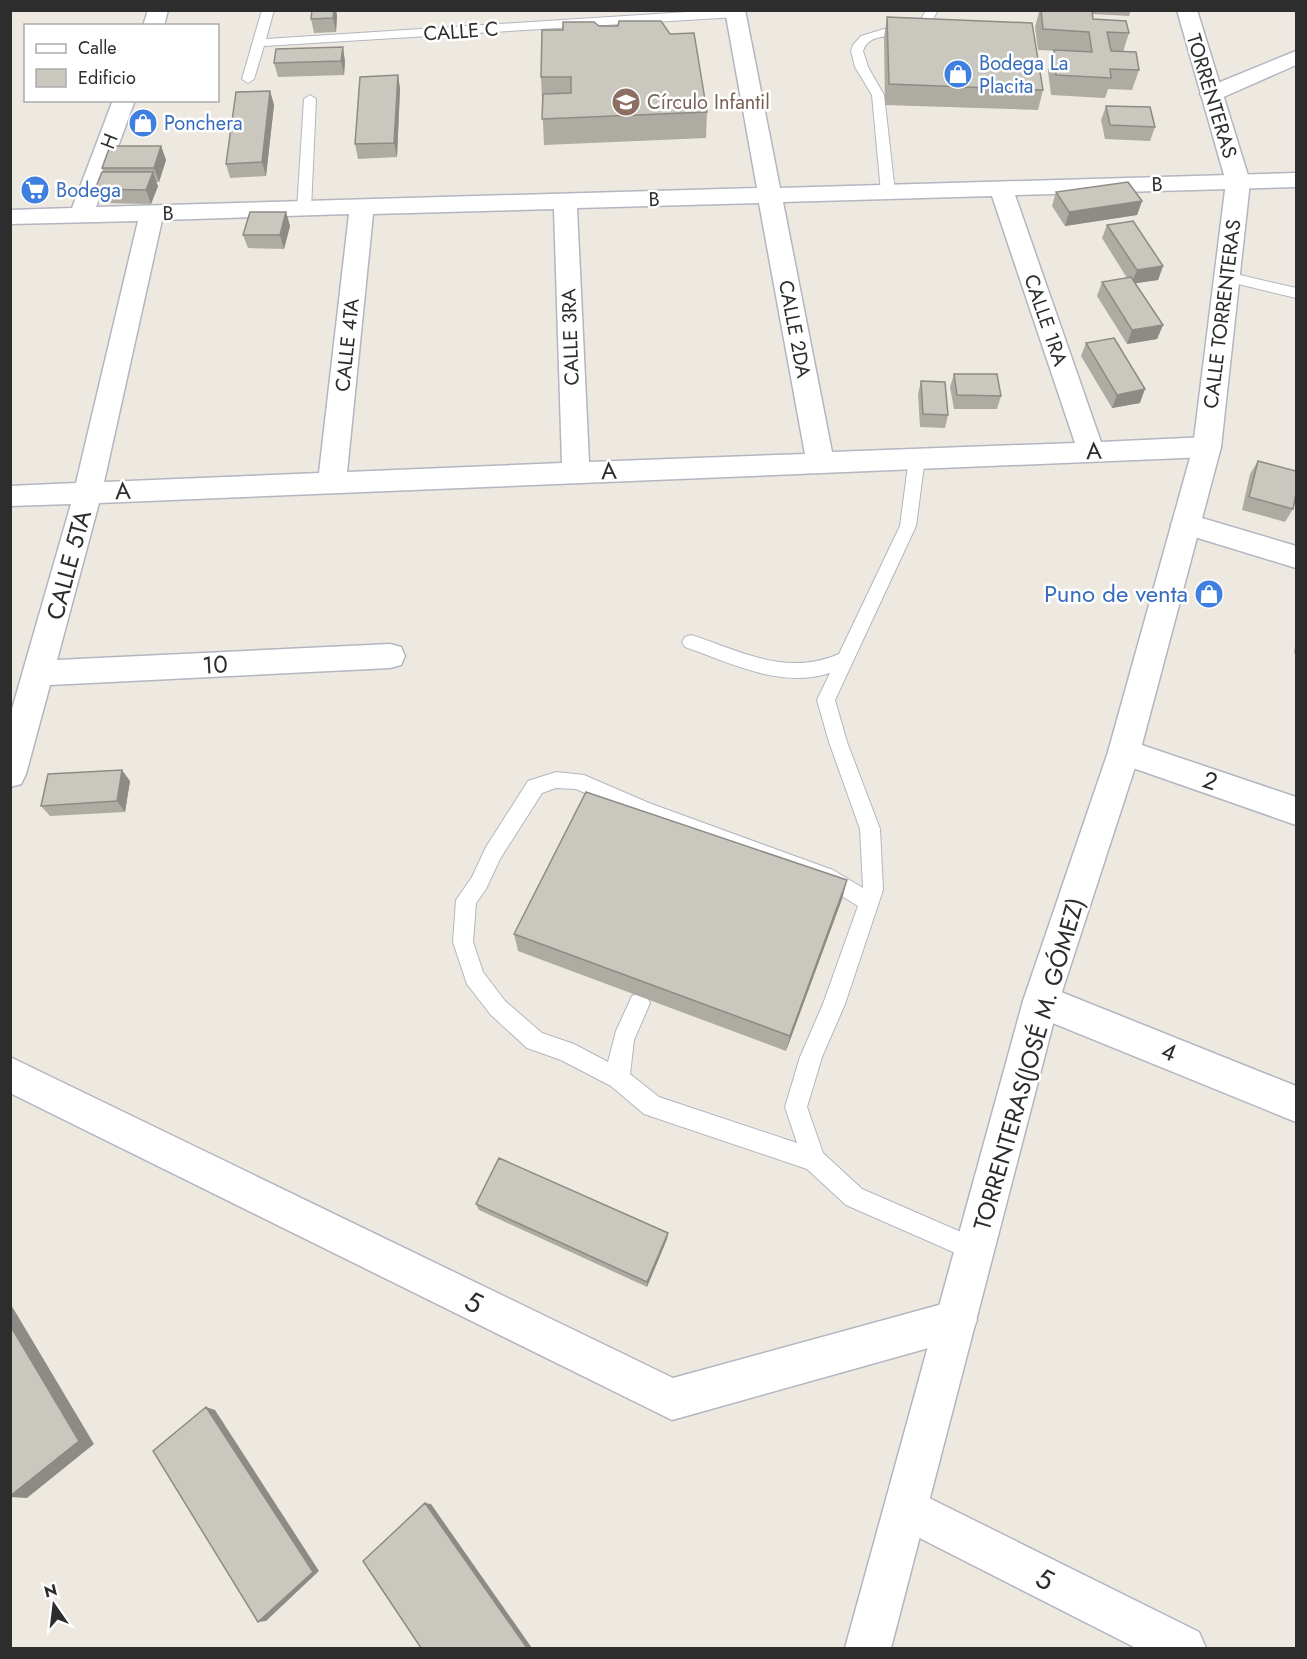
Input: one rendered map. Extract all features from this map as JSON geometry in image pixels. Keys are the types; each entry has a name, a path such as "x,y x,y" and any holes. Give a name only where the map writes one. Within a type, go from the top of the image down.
{"street":[{"name":"TORRENTERAS","path":"1187,10 1238,182"},
{"name":"CALLE 2DA","path":"736,12 820,462"},
{"path":"1211,94 1296,57"},
{"name":"H","path":"81,215 123,102"},
{"name":"B","path":"10,217 1296,180"},
{"name":"CALLE TORRENTERAS","path":"1207,447 1238,182"},
{"name":"CALLE 1RA","path":"1001,189 1091,452"},
{"name":"CALLE 3RA","path":"565,201 576,473"},
{"name":"CALLE 4TA","path":"332,483 362,207"},
{"name":"CALLE 5TA","path":"10,774 40,673 88,493 152,213"},
{"name":"A","path":"10,496 1207,447"},
{"name":"TORRENTERAS(JOSÉ M. GÓMEZ)","path":"868,1648 907,1509 1041,1000 1124,752 1207,447"},
{"path":"1185,524 1296,558"},
{"name":"10","path":"40,673 390,656"},
{"name":"2","path":"1124,752 1296,811"},
{"name":"4","path":"1041,1000 1296,1104"},
{"name":"5","path":"10,1074 672,1399 957,1320"},
{"name":"5","path":"907,1509 1184,1648"}],"lane":[{"path":"248,79 268,10"},
{"path":"888,192 878,95 862,69 857,50 861,41 870,35 919,29 926,24 932,10"},
{"name":"CALLE C","path":"258,44 736,12"},
{"path":"304,209 310,99"},
{"path":"1227,277 1296,294"},
{"path":"814,1160 796,1107 811,1057 834,1004 873,890 870,829 838,742 826,700 908,526 917,458"},
{"path":"692,642 773,668 798,672 823,668 846,659"},
{"path":"869,902 826,876 725,837 642,809 577,781 547,782 535,787 494,853 479,883 466,900 463,942 474,977 498,1008 535,1041 566,1051 619,1079 652,1106 814,1160 854,1197 976,1250"},
{"path":"619,1079 617,1064 620,1042 639,1003"}],"building":[{"path":"312,10 334,10 333,18 311,19"},
{"path":"1041,10 1092,10 1093,19 1126,21 1129,33 1107,32 1111,51 1136,52 1139,70 1110,69 1111,78 1056,75 1054,50 1092,52 1089,32 1043,29"},
{"name":"Bodega La Placita","path":"887,17 1032,23 1043,90 889,84"},
{"path":"619,21 661,21 670,34 694,33 707,112 542,119 543,94 571,93 571,77 541,77 542,30 563,30 563,22 594,22 599,26 618,26"},
{"path":"343,47 341,61 274,63 276,49"},
{"path":"398,75 394,143 355,144 360,77"},
{"path":"270,91 262,162 226,164 236,92"},
{"path":"1106,106 1150,107 1155,127 1110,125"},
{"path":"110,146 161,146 154,168 102,168"},
{"path":"102,172 153,172 146,190 95,189"},
{"path":"1128,182 1142,201 1069,212 1056,192"},
{"path":"250,212 286,212 280,235 243,235"},
{"path":"1133,221 1163,266 1137,270 1107,225"},
{"path":"1131,277 1163,325 1132,330 1102,282"},
{"path":"1114,338 1145,389 1117,395 1086,343"},
{"path":"954,374 997,374 1001,396 957,395"},
{"path":"921,381 945,382 948,415 923,414"},
{"path":"1258,461 1296,471 1296,494 1293,509 1249,497"},
{"path":"122,770 117,801 41,806 48,774"},
{"path":"586,792 847,880 790,1036 514,934"},
{"path":"499,1158 668,1233 647,1282 476,1204"},
{"path":"10,1325 79,1441 10,1496"},
{"path":"206,1407 313,1572 258,1622 153,1451"},
{"path":"425,1503 527,1648 421,1648 363,1561"}],"place":[{"name":"Bodega La Placita","path":"958,74"},
{"name":"Círculo Infantil","path":"626,102"},
{"name":"Ponchera","path":"143,123"},
{"name":"Bodega","path":"35,190"},
{"name":"Puno de venta","path":"1209,594"}]}
